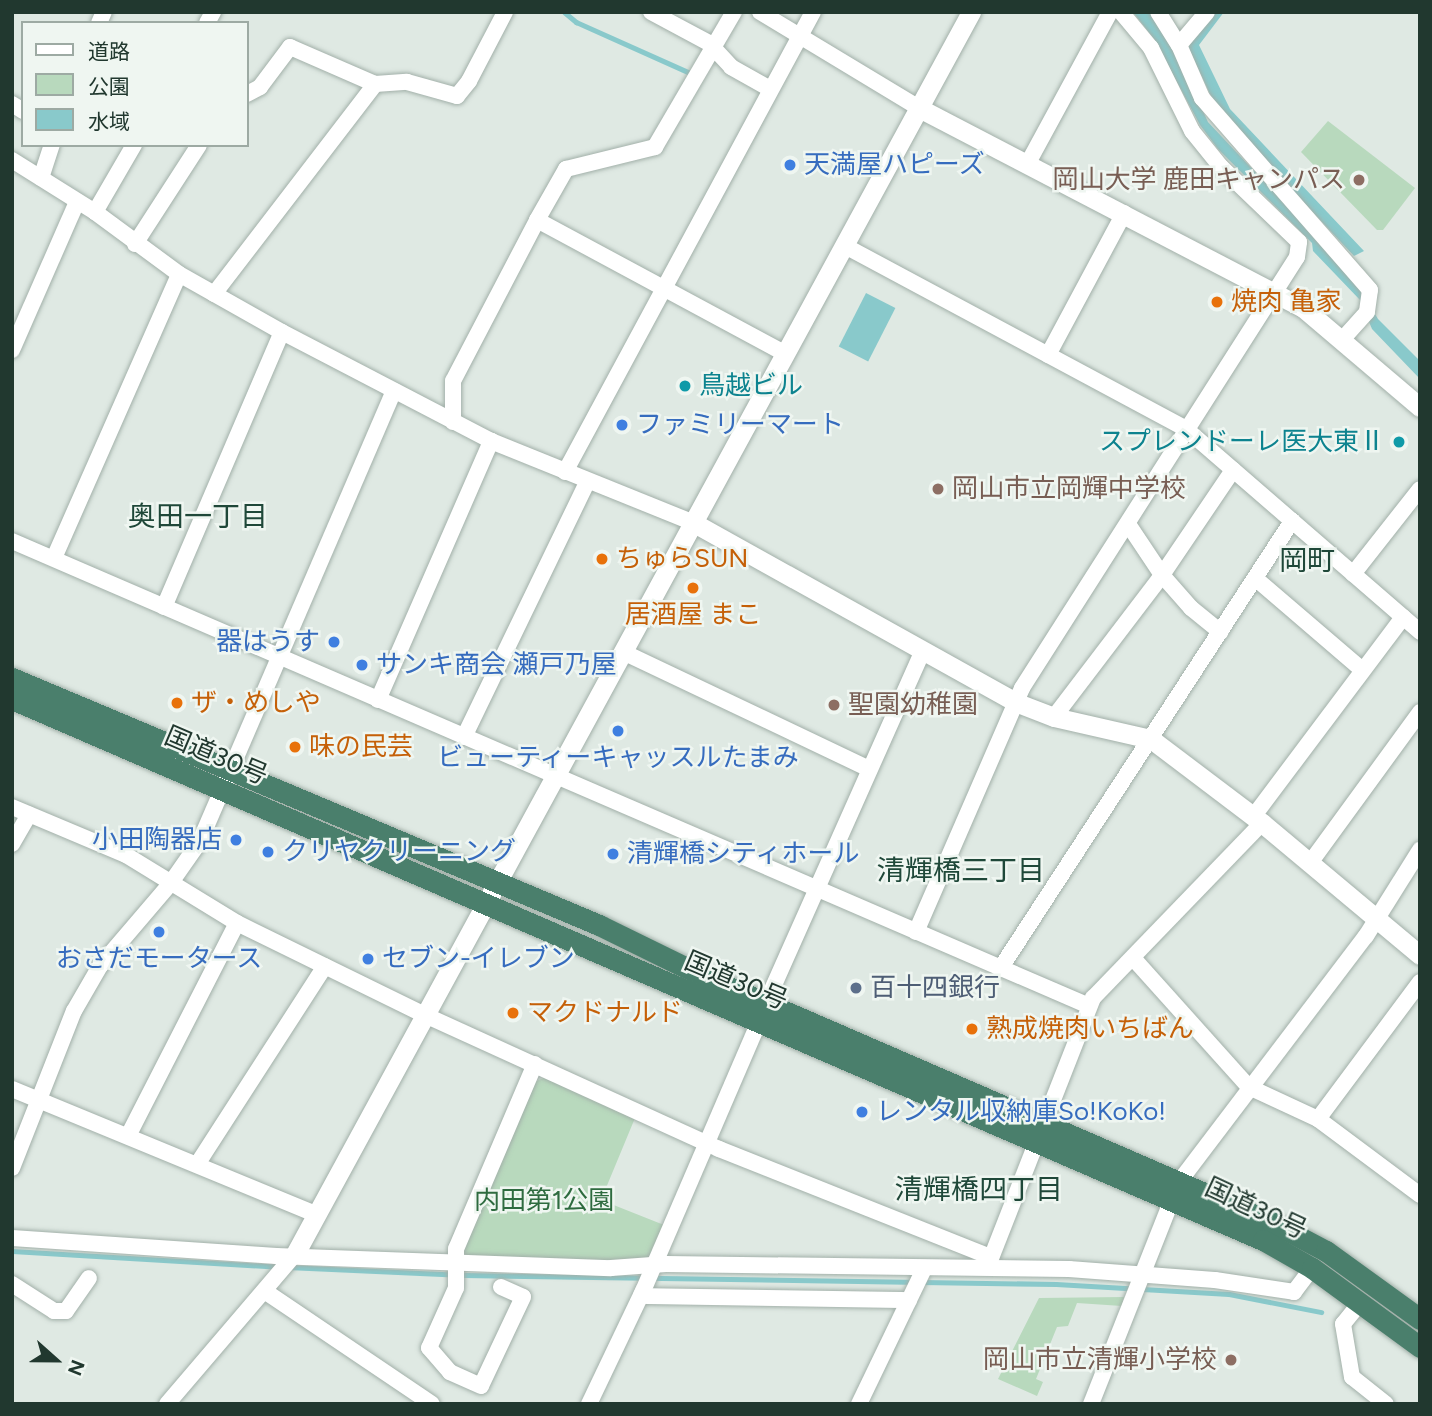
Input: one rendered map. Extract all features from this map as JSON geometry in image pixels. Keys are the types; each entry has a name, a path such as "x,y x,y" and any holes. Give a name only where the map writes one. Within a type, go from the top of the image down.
{"highway":[{"name":"国道30号","path":"12,678 487,905 763,1012 1174,1191 1302,1237 1420,1319"},
{"name":"国道30号","path":"12,699 499,883 763,1012"},
{"name":"国道30号","path":"1174,1191 1312,1268 1420,1347"}],"street":[{"path":"248,93 260,87 290,47 375,84 407,82 457,96 470,82 505,12"},
{"path":"651,12 714,47 731,67 770,89"},
{"path":"453,422 453,381 566,169 655,147 734,12"},
{"path":"760,12 919,108 1274,291 1343,339 1420,407"},
{"path":"565,472 662,287 813,12"},
{"path":"167,1404 266,1292 293,1256 317,1215 971,12"},
{"path":"1028,163 1110,12"},
{"path":"916,932 1015,702 1297,257 1298,242 1222,167 1192,131 1151,48 1121,12"},
{"path":"1158,12 1179,45 1202,98 1370,290 1363,320 1343,339"},
{"path":"1179,45 1206,12"},
{"path":"214,294 375,84"},
{"path":"40,178 51,147"},
{"path":"95,212 133,147"},
{"path":"135,244 198,147"},
{"path":"12,160 95,212 179,274 453,422 491,441 694,523 1015,702 1054,717 1151,739 1258,820 1420,955"},
{"path":"12,350 77,202"},
{"path":"1048,355 1124,213"},
{"path":"537,220 786,354"},
{"path":"845,246 1186,429 1420,632"},
{"path":"54,558 179,274"},
{"path":"164,607 282,332"},
{"path":"12,1168 74,1011 100,966 170,884 200,841 394,391"},
{"path":"378,700 491,441"},
{"path":"1054,717 1162,575 1233,470"},
{"path":"464,737 588,481"},
{"path":"1353,574 1420,489"},
{"path":"1000,969 1292,521"},
{"path":"1128,524 1162,575 1191,608 1221,632"},
{"path":"12,541 1089,1006"},
{"path":"1255,578 1361,669"},
{"path":"988,1263 1042,1133 1089,1006 1258,820 1361,669 1403,617"},
{"path":"589,1404 642,1293 814,889 923,650"},
{"path":"623,652 869,769"},
{"path":"1310,863 1420,712"},
{"path":"12,807 126,855 237,923 425,1015 707,1143 988,1263"},
{"path":"12,844 29,815"},
{"path":"1091,1404 1174,1191 1377,919 1420,850"},
{"path":"128,1136 237,923"},
{"path":"1134,958 1249,1087 1318,1119 1419,1192"},
{"path":"198,1163 325,966"},
{"path":"1318,1119 1420,982"},
{"path":"501,1287 523,1297 481,1386 450,1372 429,1348 456,1282 456,1249 535,1064"},
{"path":"12,1090 198,1163 317,1215"},
{"path":"12,1238 293,1256 611,1268 922,1273 988,1263 1139,1278 1215,1280 1294,1292 1312,1268"},
{"path":"859,1404 922,1273"},
{"path":"12,1284 54,1311 66,1311 89,1278"},
{"path":"266,1292 432,1404"},
{"path":"642,1293 911,1297"},
{"path":"1360,1303 1343,1324 1352,1377 1386,1404"}],"green space":[{"path":"1328,121 1415,188 1383,230 1377,230 1301,152"},
{"name":"内田第1公園","path":"546,1077 635,1118 601,1200 664,1225 650,1256 638,1263 465,1256 463,1250 534,1082"},
{"path":"1124,1297 1122,1306 1077,1303 1068,1326 1057,1327 1036,1379 1043,1382 1037,1396 998,1379 1039,1298"}],"water":[{"path":"1133,12 1152,12 1170,40 1208,122 1352,275 1378,319 1420,361 1420,379 1372,329 1360,300 1313,251 1312,243 1218,149 1200,125 1154,39"},
{"path":"1213,12 1224,12 1199,45 1230,109 1364,251 1354,256 1218,111 1188,47"},
{"path":"866,293 895,308 868,361 839,346"}],"waterway":[{"path":"564,12 576,22 692,74"},
{"path":"12,1251 278,1267"},
{"path":"287,1267 464,1275 1056,1284 1229,1294 1321,1312"}],"place":[{"name":"天満屋ハピーズ","path":"790,165"},
{"name":"岡山大学 鹿田キャンパス","path":"1359,180"},
{"name":"焼肉 亀家","path":"1217,302"},
{"name":"鳥越ビル","path":"685,386"},
{"name":"ファミリーマート","path":"622,425"},
{"name":"スプレンドーレ医大東Ⅱ","path":"1399,442"},
{"name":"岡山市立岡輝中学校","path":"938,489"},
{"name":"ちゅらSUN","path":"602,559"},
{"name":"居酒屋 まこ","path":"693,588"},
{"name":"器はうす","path":"334,642"},
{"name":"サンキ商会 瀬戸乃屋","path":"362,665"},
{"name":"ザ・めしや","path":"177,703"},
{"name":"聖園幼稚園","path":"834,705"},
{"name":"ビューティーキャッスルたまみ","path":"618,731"},
{"name":"味の民芸","path":"295,747"},
{"name":"小田陶器店","path":"236,840"},
{"name":"クリヤクリーニング","path":"268,852"},
{"name":"清輝橋シティホール","path":"613,854"},
{"name":"おさだモータース","path":"159,932"},
{"name":"セブン-イレブン","path":"368,959"},
{"name":"百十四銀行","path":"856,988"},
{"name":"マクドナルド","path":"513,1013"},
{"name":"熟成焼肉いちばん","path":"972,1029"},
{"name":"レンタル収納庫So!KoKo!","path":"862,1112"},
{"name":"岡山市立清輝小学校","path":"1231,1360"}],"district":[{"name":"奥田一丁目","path":"198,516"},
{"name":"岡町","path":"1307,560"},
{"name":"清輝橋三丁目","path":"961,870"},
{"name":"清輝橋四丁目","path":"979,1189"}]}
